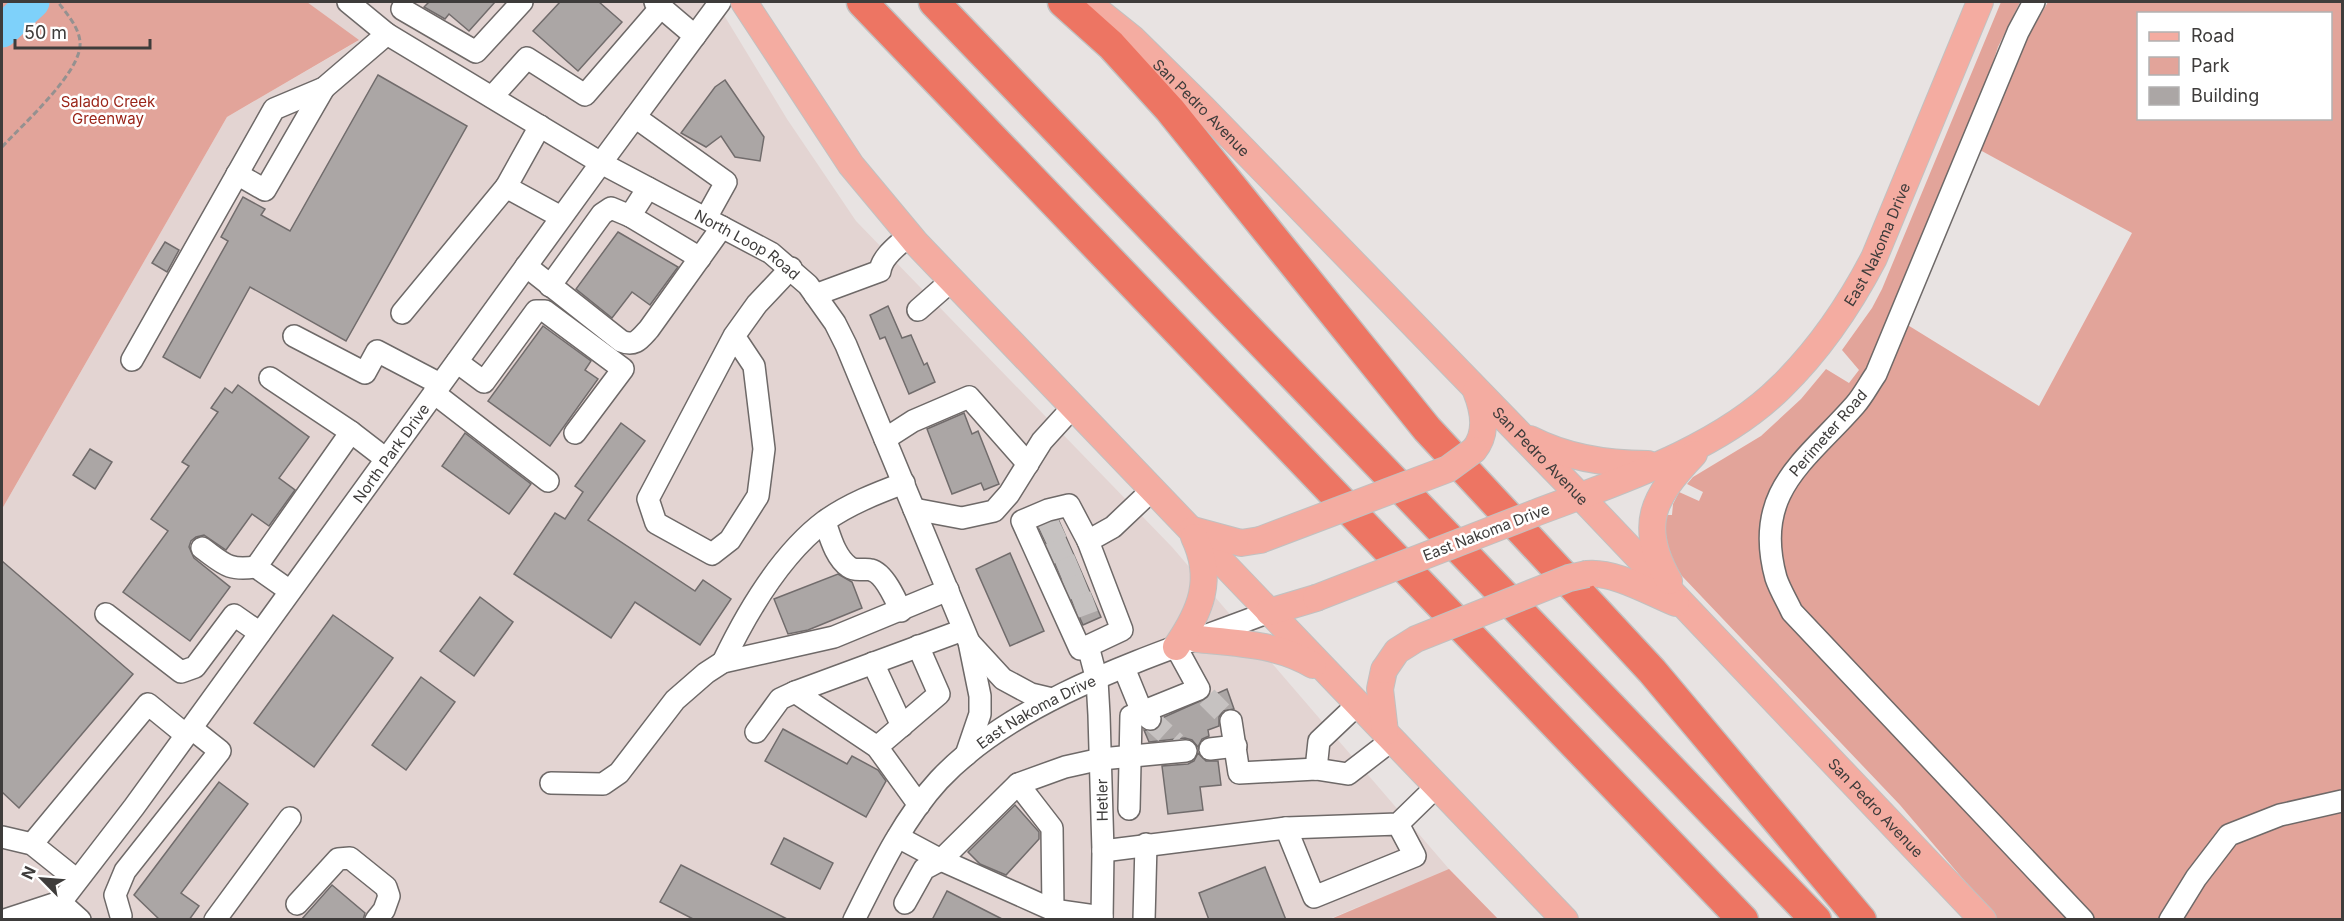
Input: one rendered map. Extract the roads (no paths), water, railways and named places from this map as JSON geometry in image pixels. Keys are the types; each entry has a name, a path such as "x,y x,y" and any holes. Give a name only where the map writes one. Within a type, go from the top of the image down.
{"highway":[{"path":"862,2 1743,920"},
{"path":"934,2 1816,920"},
{"path":"1063,2 1111,45 1157,95 1427,429 1652,671 1861,920"}],"main road":[{"path":"744,2 851,165 909,236 1564,920"},
{"name":"San Pedro Avenue","path":"1087,2 1133,39 1181,85 1514,431 1580,496 1983,920"},
{"name":"East Nakoma Drive","path":"1269,612 1316,598 1661,463 1707,441 1751,412 1780,388 1832,328 1855,294 1874,258 1980,2"},
{"path":"1190,529 1235,543 1251,543 1448,469 1474,450 1481,439 1484,427 1476,391"},
{"path":"1514,431 1560,452 1584,458 1618,464 1661,463"},
{"path":"1684,607 1658,557 1652,532 1653,518 1659,498 1670,479 1707,441"},
{"path":"1190,529 1204,564 1203,587 1187,643 1256,645 1287,652 1332,677"},
{"path":"1389,736 1380,689 1384,670 1397,651 1416,639 1569,578 1587,574 1596,573 1614,577 1684,607"}],"street":[{"name":"North Loop Road","path":"348,2 387,34 601,163 771,253 791,268 815,295 836,323 846,345 966,636 980,696 980,714 966,755"},
{"path":"456,75 522,2"},
{"name":"North Park Drive","path":"47,920 189,731 561,217 720,2"},
{"name":"Perimeter Road","path":"2034,2 2018,32 1876,374 1856,404 1808,453 1785,482 1773,515 1770,545 1777,579 1792,612 2083,920"},
{"path":"492,97 527,58 585,95 658,4 695,36"},
{"path":"402,9 476,52"},
{"path":"132,360 274,109 324,88 387,34"},
{"path":"237,174 265,190 324,88"},
{"path":"526,266 621,341 635,344 649,329 700,258 714,223 726,182 635,117"},
{"path":"402,313 506,187 540,126"},
{"path":"506,187 561,217"},
{"path":"630,216 648,188"},
{"path":"550,286 602,214 611,208 630,216 700,258"},
{"path":"815,295 880,271 886,256 909,236"},
{"path":"734,336 754,366 764,449 758,496 730,540 712,554 656,523 648,499 734,336 758,304 791,268"},
{"path":"918,310 951,281"},
{"path":"508,291 536,311 545,311 623,369 575,434"},
{"path":"457,362 484,382 536,311"},
{"path":"294,336 365,372 377,351 437,389 548,481"},
{"path":"270,378 351,432 386,459"},
{"path":"885,439 913,421 969,397 1028,464"},
{"path":"915,509 962,518 994,511 1009,494 1042,441 1073,407"},
{"path":"256,567 351,432"},
{"path":"723,662 744,617 789,556 825,522 869,496 904,483"},
{"path":"1070,566 1152,490"},
{"path":"825,522 838,554 849,567 872,570 877,573 890,588 901,611"},
{"path":"202,548 224,565 237,570 256,567 290,591"},
{"path":"1070,566 1122,630 1080,649 1070,566"},
{"path":"551,783 603,784 619,773 675,700 706,673 723,662 834,637 948,590"},
{"name":"East Nakoma Drive","path":"862,917 898,837 939,780 966,755 1023,715 1052,699 1124,668 1269,612"},
{"path":"106,614 181,672 195,667 234,615 260,633"},
{"name":"North Loop Road","path":"966,636 1003,679 1031,694 1052,699"},
{"path":"756,732 780,699 795,692 918,646 966,636"},
{"path":"1129,809 1131,716 1146,716 1203,693 1187,643"},
{"path":"878,747 939,694 918,646"},
{"name":"Hetler","path":"1088,646 1097,680 1103,851 1102,918"},
{"path":"873,663 902,726"},
{"path":"195,667 221,686"},
{"path":"1124,668 1146,716"},
{"path":"795,692 878,747 919,805"},
{"path":"32,844 148,704 220,751 125,871 115,895 121,918"},
{"path":"1316,769 1319,741 1358,704"},
{"path":"1232,721 1239,773 1316,769 1348,774 1389,736"},
{"path":"905,903 924,870 941,860 1018,784 1065,767 1101,759 1186,751 1176,743"},
{"path":"1210,749 1236,746"},
{"path":"1018,784 1052,828 1053,910"},
{"path":"1103,851 1286,828 1398,824 1437,786"},
{"path":"2170,920 2196,878 2229,835 2280,815 2343,801"},
{"path":"215,920 290,818"},
{"path":"1286,828 1314,897 1415,856 1398,824"},
{"path":"2,837 32,844 77,880"},
{"path":"898,837 941,860 1053,910 1102,918"},
{"path":"1144,920 1146,844"},
{"path":"99,851 125,871"},
{"path":"297,904 338,859 350,858 386,887 389,896 384,910 376,920"},
{"path":"5,920 60,902 80,920"}],"waterway":[{"path":"2,31 33,2"}],"tunnel":[{"path":"1043,536 1062,527"},
{"path":"1050,554 1070,545"},
{"path":"1059,572 1078,564"},
{"path":"1066,590 1086,582"},
{"path":"1075,608 1094,601"},
{"path":"1207,697 1231,721"},
{"path":"1150,719 1176,743"}],"park label":[{"name":"Salado Creek Greenway","path":"108,110"}]}
